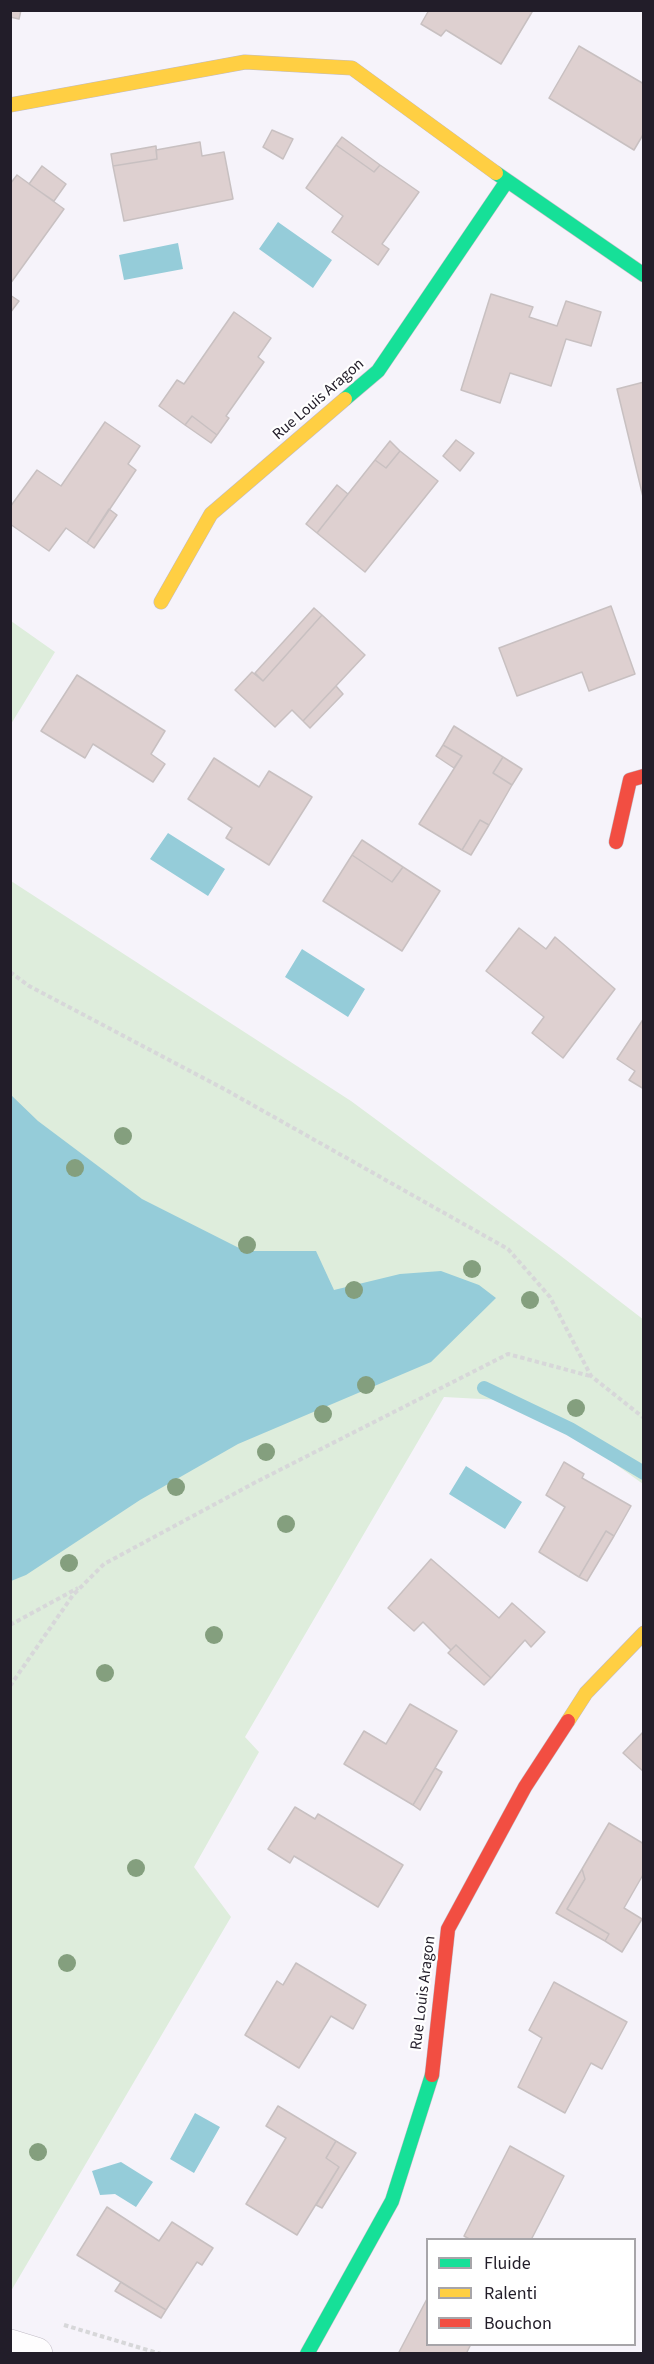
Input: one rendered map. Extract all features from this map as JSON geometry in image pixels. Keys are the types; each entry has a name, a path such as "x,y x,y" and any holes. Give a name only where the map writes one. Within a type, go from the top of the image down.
{"street":[{"path":"10,105 245,62 352,68 507,181 644,275"},
{"name":"Rue Louis Aragon","path":"161,602 211,514 378,371 507,181"},
{"path":"616,842 630,780 644,776"},
{"name":"Rue Louis Aragon","path":"307,2354 392,2201 431,2083 448,1929 525,1787 586,1693 644,1633"},
{"path":"10,2346 36,2354"}],"path":[{"path":"10,972 29,986 226,1090 508,1249 550,1297 591,1376"},
{"path":"10,1686 81,1587 104,1564 256,1482 508,1354 591,1376 644,1418"},
{"path":"10,1625 81,1587"},
{"path":"54,2322 161,2354"}],"green space":[{"path":"11,621 55,652 11,724"},
{"path":"11,881 351,1101 644,1320 643,1484 590,1446 500,1400 444,1397 245,1737 259,1752 194,1867 231,1917 11,2291"}],"water":[{"path":"278,222 332,260 313,288 259,249"},
{"path":"178,243 183,269 124,280 119,255"},
{"path":"168,833 225,869 208,896 150,859"},
{"path":"302,949 365,989 348,1017 285,977"},
{"path":"11,1095 38,1121 142,1199 245,1251 316,1251 334,1290 400,1274 441,1271 479,1285 496,1298 431,1362 238,1444 140,1500 26,1575 11,1581"},
{"path":"466,1466 522,1502 505,1529 449,1494"},
{"path":"195,2113 220,2127 194,2173 170,2159"},
{"path":"121,2162 153,2182 136,2207 115,2194 100,2195 92,2171"}],"building":[{"path":"10,10 21,10 19,19 10,17"},
{"path":"429,10 529,10 532,12 501,64 446,30 441,36 421,24"},
{"path":"579,46 644,84 644,133 634,150 549,98"},
{"path":"272,130 293,139 283,159 263,147"},
{"path":"342,137 380,165 374,172 336,145"},
{"path":"200,142 202,156 224,152 233,199 124,221 113,166 157,159 156,150"},
{"path":"336,145 374,172 380,165 419,192 382,244 389,249 378,265 332,232 343,216 306,188"},
{"path":"156,146 157,159 113,166 111,154"},
{"path":"42,166 66,184 54,201 29,184"},
{"path":"17,175 64,209 10,284 10,184"},
{"path":"491,294 533,307 529,317 557,326 566,301 601,312 591,346 566,339 551,386 510,373 500,403 461,390"},
{"path":"10,295 19,301 10,313"},
{"path":"234,312 271,338 258,357 264,362 226,416 229,418 217,435 192,416 185,425 159,406 177,380 184,384"},
{"path":"644,382 644,501 617,389"},
{"path":"192,416 217,435 211,443 185,425"},
{"path":"105,422 140,446 128,464 136,470 87,543 66,528 49,551 10,524 10,507 37,470 61,486"},
{"path":"456,440 474,453 460,471 443,456"},
{"path":"390,441 400,451 386,468 375,460"},
{"path":"400,451 438,481 365,572 317,533 375,460 386,468"},
{"path":"337,485 348,494 317,533 306,524"},
{"path":"109,509 117,515 94,548 87,543"},
{"path":"611,606 635,674 589,691 582,672 517,696 499,648"},
{"path":"314,608 322,615 263,681 255,673"},
{"path":"322,615 365,655 303,721 292,710 275,727 235,690 252,672 263,681"},
{"path":"77,675 165,731 151,754 165,764 153,782 93,744 85,758 41,731"},
{"path":"336,686 343,694 310,728 303,721"},
{"path":"454,726 503,757 493,773 512,785 489,825 480,820 462,850 419,824 462,756 443,745"},
{"path":"443,745 462,756 454,768 436,756"},
{"path":"503,757 522,769 512,785 493,773"},
{"path":"214,758 259,787 269,771 312,797 269,865 226,838 232,828 188,799"},
{"path":"480,820 489,825 471,855 462,850"},
{"path":"362,840 403,867 392,882 352,855"},
{"path":"352,855 392,882 403,867 440,891 402,951 323,901"},
{"path":"519,928 546,949 555,937 615,989 563,1058 532,1033 544,1017 486,971"},
{"path":"644,1018 644,1089 629,1080 635,1071 617,1059"},
{"path":"564,1462 584,1474 582,1478 631,1506 614,1536 606,1531 579,1577 539,1552 565,1507 546,1495"},
{"path":"606,1531 614,1536 587,1581 579,1577"},
{"path":"431,1559 499,1618 512,1603 545,1632 531,1647 525,1640 491,1678 456,1645 451,1650 423,1622 414,1631 388,1608"},
{"path":"456,1645 491,1678 484,1685 448,1653"},
{"path":"410,1704 457,1731 413,1805 344,1764 364,1731 386,1744"},
{"path":"644,1731 644,1772 623,1753"},
{"path":"435,1768 442,1772 420,1810 413,1805"},
{"path":"295,1807 315,1819 318,1814 403,1865 378,1907 294,1856 290,1863 268,1849"},
{"path":"609,1823 644,1844 644,1873 624,1908 642,1919 622,1952 605,1941 609,1934 567,1909 585,1879 582,1869"},
{"path":"582,1869 585,1879 567,1909 609,1934 605,1941 556,1913"},
{"path":"296,1963 366,2005 353,2029 331,2016 299,2068 245,2035 277,1981 283,1985"},
{"path":"554,1982 627,2022 602,2069 591,2063 565,2113 518,2087 542,2038 529,2030"},
{"path":"278,2106 336,2141 326,2158 339,2167 297,2235 246,2204 286,2138 266,2126"},
{"path":"336,2141 356,2153 322,2208 316,2205 339,2167 326,2158"},
{"path":"510,2146 564,2176 532,2238 468,2238 464,2236"},
{"path":"107,2207 159,2241 172,2222 213,2248 202,2265 197,2262 166,2310 77,2255"},
{"path":"121,2282 166,2310 161,2318 115,2291"},
{"path":"426,2301 426,2346 470,2346 466,2354 398,2354"}],"waterway":[{"path":"484,1388 570,1429 644,1473"}],"traffic: fast":[{"path":"496,173 644,275"},
{"path":"345,399 378,371 507,181"},
{"path":"307,2354 392,2201 432,2075"}],"traffic: slow":[{"path":"10,105 245,62 352,68 496,173"},
{"path":"161,602 211,514 345,399"},
{"path":"568,1721 586,1693 644,1633"}],"traffic: jam":[{"path":"616,842 630,780 644,776"},
{"path":"432,2075 448,1929 525,1787 568,1721"}]}
